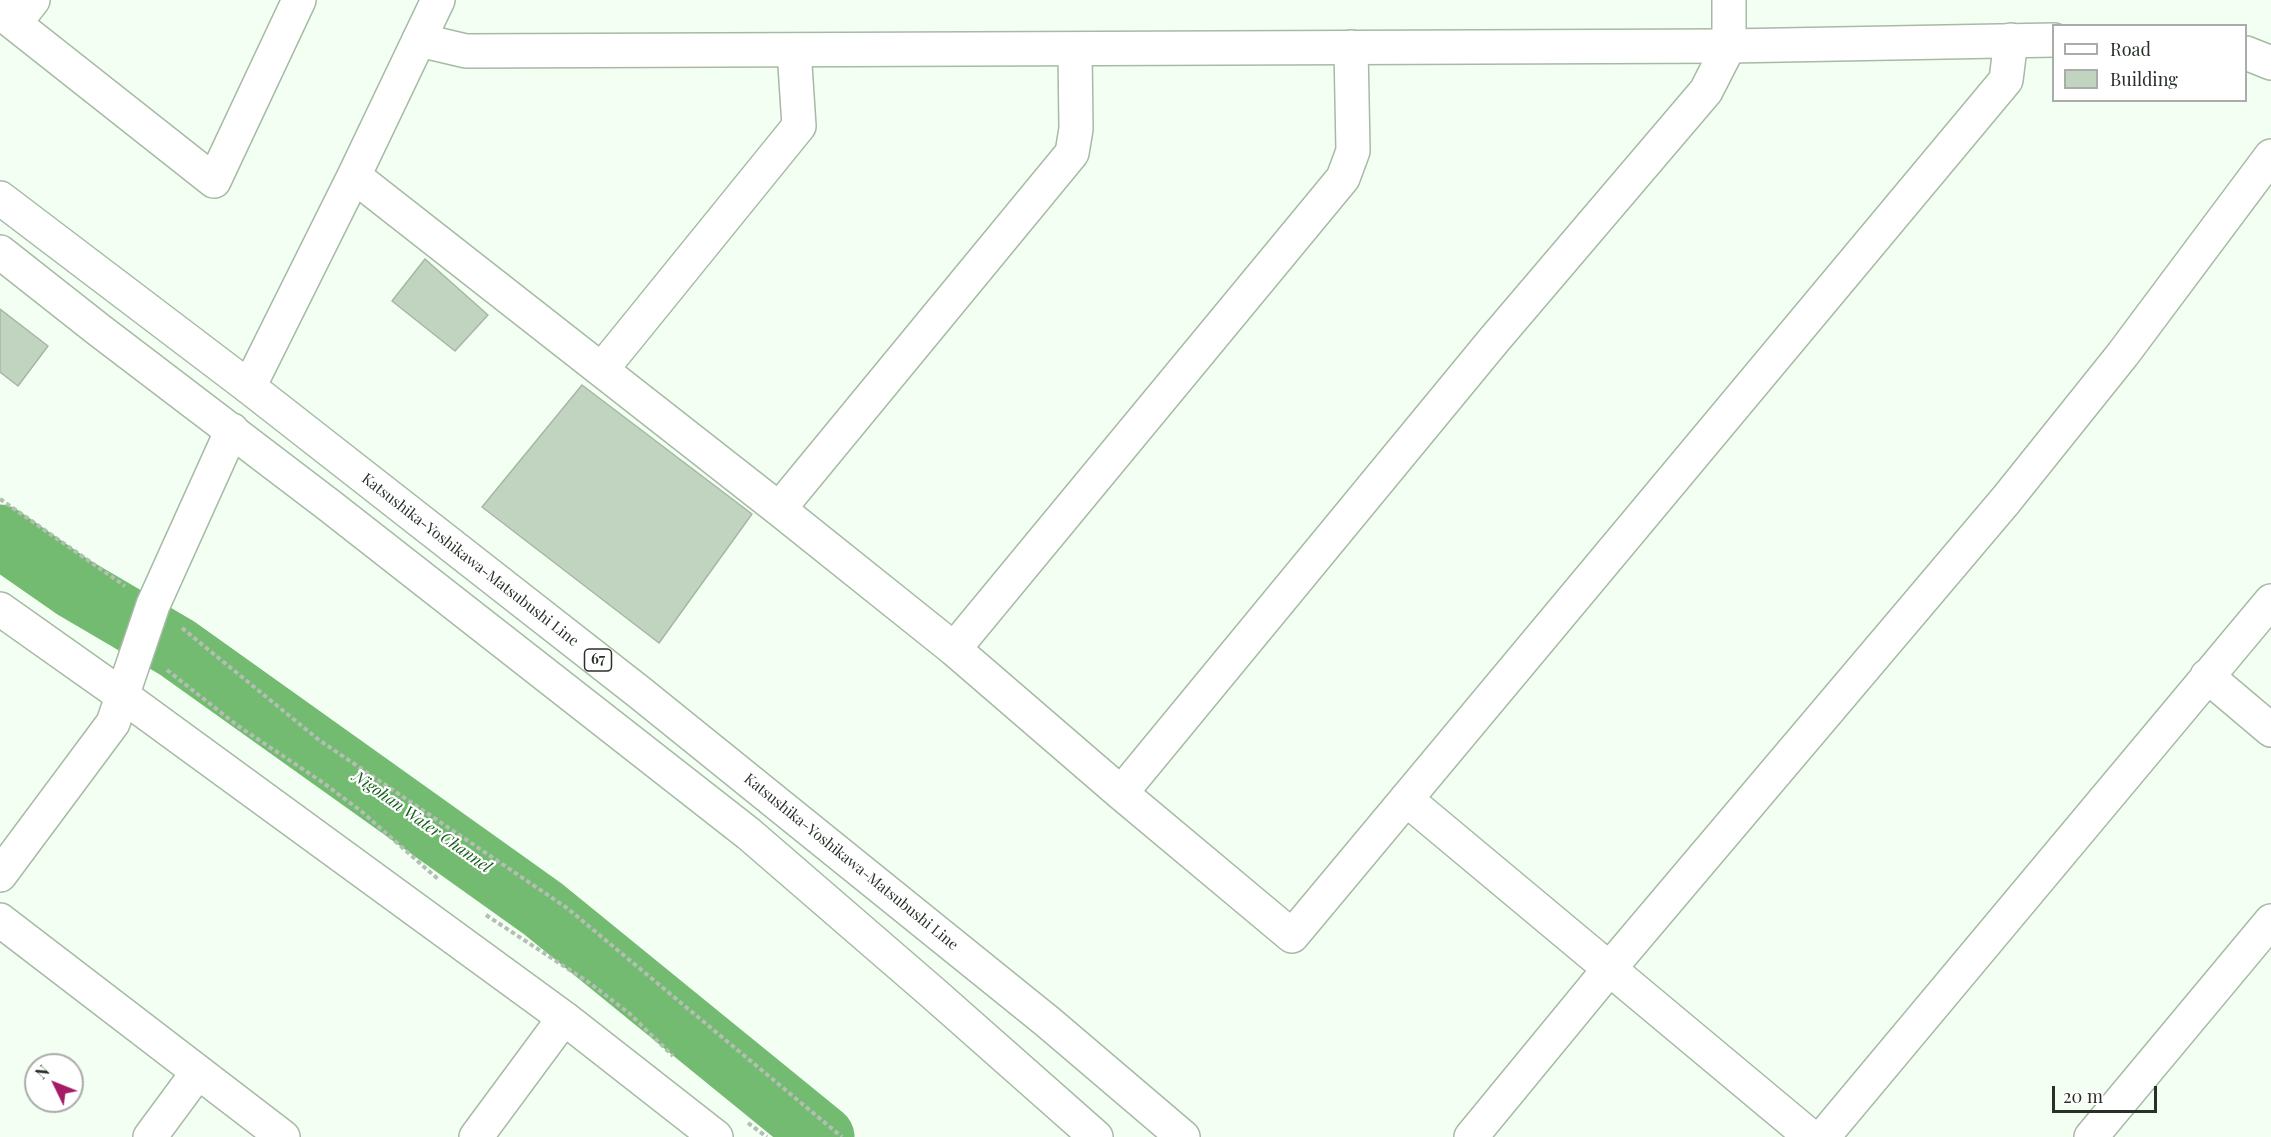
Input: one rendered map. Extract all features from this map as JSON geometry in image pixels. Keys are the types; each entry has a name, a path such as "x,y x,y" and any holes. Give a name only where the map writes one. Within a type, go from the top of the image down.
{"street":[{"path":"16,12 214,181 299,0"},
{"path":"249,387 438,0"},
{"path":"1121,793 1494,340 1706,91 1730,46 1729,0"},
{"path":"420,40 466,51 1730,46 2052,40"},
{"path":"354,176 602,369 954,650 1292,936 2006,80 2011,40"},
{"path":"954,650 1343,178 1353,151 1351,47"},
{"path":"602,369 799,126 794,50"},
{"path":"779,509 1072,153 1076,129 1075,50"},
{"path":"2247,53 2271,63"},
{"path":"1471,1137 1610,968 2006,500 2123,354 2271,156"},
{"name":"Katsushika-Yoshikawa-Matsubushi Line","path":"0,198 249,387 768,795 1048,1022 1183,1137"},
{"path":"0,252 749,834 1096,1137"},
{"path":"0,875 113,723 151,612 232,430"},
{"path":"1823,1137 2271,601"},
{"path":"0,609 131,672 564,1018 727,1126"},
{"path":"2207,676 2271,730"},
{"path":"1406,799 1811,1137"},
{"path":"0,920 283,1137"},
{"path":"2091,1137 2271,921"},
{"path":"476,1137 564,1018"},
{"path":"150,1137 198,1072"}],"path":[{"path":"0,499 320,740 567,908 842,1137"},
{"path":"131,672 238,726 322,782 361,811 442,883"},
{"path":"477,909 606,996 647,1030 680,1064"},
{"path":"727,1126 767,1137"}],"building":[{"path":"425,259 488,315 455,351 392,301"},
{"path":"0,309 48,346 18,386 0,372"},
{"path":"582,385 752,514 659,643 482,507"}],"waterway":[{"name":"Nigohan Water Channel","path":"0,536 73,587 177,648 543,909 823,1137"}]}
